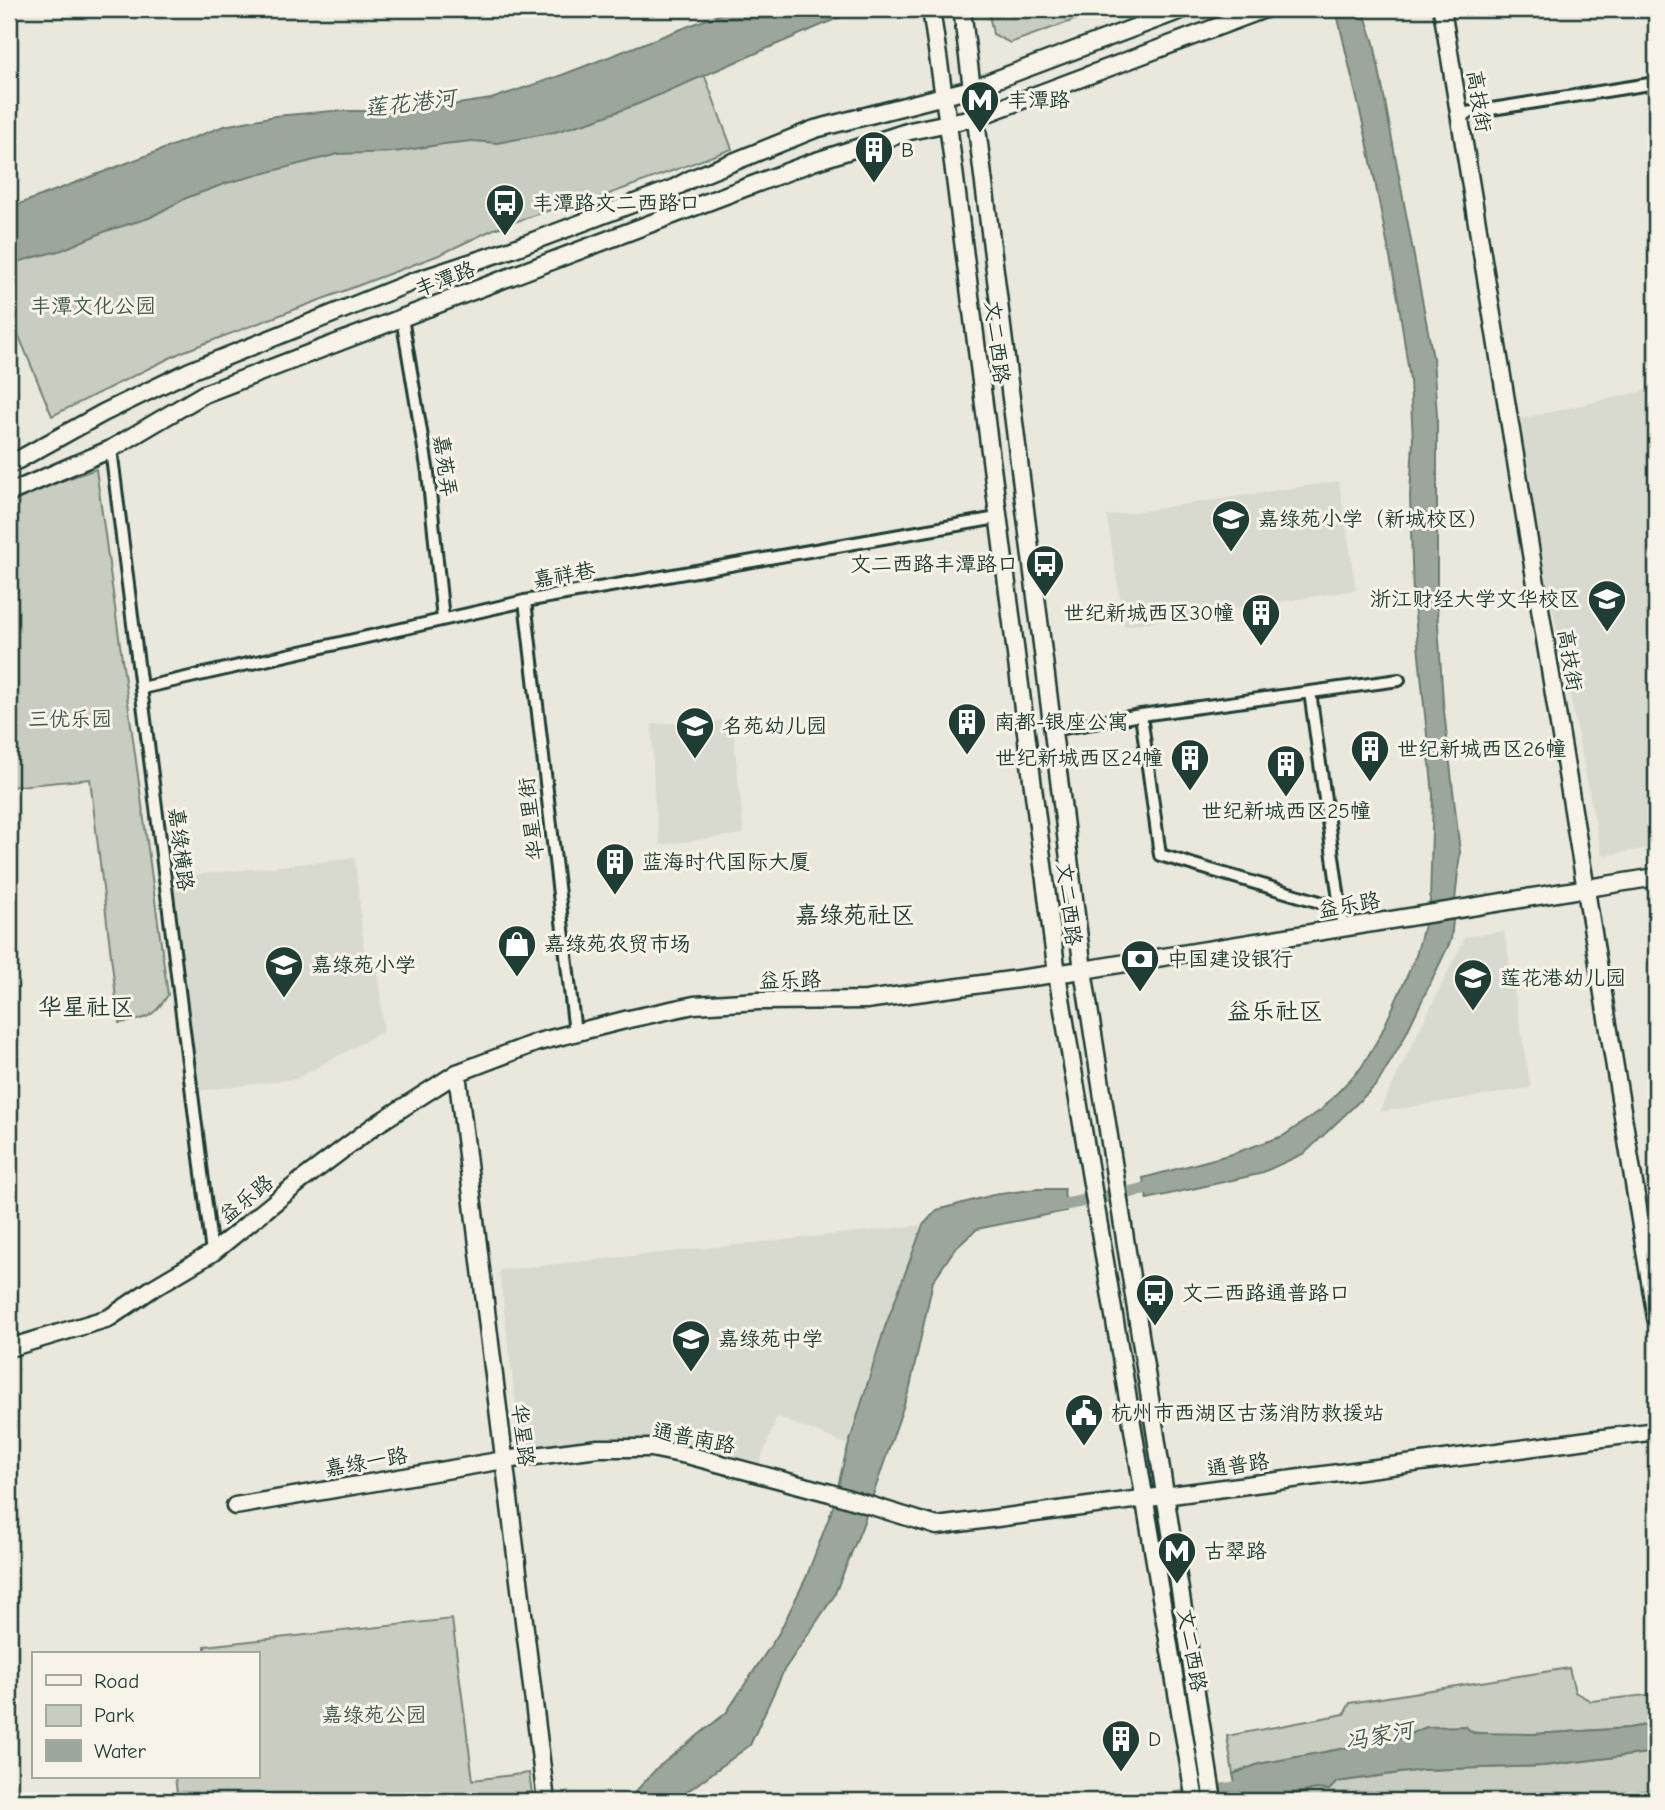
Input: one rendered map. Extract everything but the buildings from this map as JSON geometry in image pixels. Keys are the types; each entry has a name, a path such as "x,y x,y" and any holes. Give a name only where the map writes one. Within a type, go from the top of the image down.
{"main road":[{"name":"文二西路","path":"931,9 1057,974 1195,1801"},
{"name":"文二西路","path":"962,9 1083,970 1213,1801"},
{"name":"丰潭路","path":"9,465 103,413 190,371 412,282 512,249 672,189 815,129 971,89 1184,9"},
{"name":"丰潭路","path":"9,494 111,449 205,394 813,162 910,131 977,117 1265,9"},
{"name":"高技街","path":"1443,9 1656,1318"},
{"name":"益乐路","path":"9,1348 108,1318 212,1253 374,1126 457,1073 538,1042 694,1005 759,1001 866,1000 1083,970 1656,877"},
{"name":"华星路","path":"457,1073 546,1801"},
{"path":"1639,1211 1656,1208"},
{"name":"通普路","path":"830,1493 937,1526 1656,1431"},
{"name":"通普南路","path":"505,1460 598,1448 651,1448 830,1493"},
{"name":"嘉绿一路","path":"235,1506 505,1460"}],"street":[{"path":"1460,114 1656,83"},
{"name":"嘉苑弄","path":"402,318 428,473 443,620"},
{"name":"嘉绿横路","path":"111,449 212,1253"},
{"name":"嘉祥巷","path":"142,688 525,601 997,518"},
{"name":"华星里街","path":"525,601 575,1032"},
{"path":"1051,730 1399,680"},
{"path":"1310,692 1343,928"},
{"path":"1141,715 1160,855 1340,908"}],"shaded area":[{"name":"浙江财经大学文华校区","path":"1656,388 1656,847 1602,856 1515,420"},
{"name":"嘉绿苑小学（新城校区）","path":"1339,481 1356,590 1124,626 1107,516"},
{"name":"名苑幼儿园","path":"732,720 744,834 660,845 654,796 652,724"},
{"name":"嘉绿苑小学","path":"355,858 366,967 377,966 384,1031 296,1079 199,1091 173,877"},
{"name":"莲花港幼儿园","path":"1504,931 1531,1088 1379,1112 1465,937"},
{"name":"嘉绿苑中学","path":"923,1225 884,1330 849,1445 777,1417 759,1465 651,1437 597,1438 521,1448 499,1270"}],"green space":[{"path":"988,9 1105,9 1010,43 993,34"},
{"name":"丰潭文化公园","path":"701,66 732,149 590,201 553,209 494,229 439,255 182,352 52,416 9,312 9,253 241,166"},
{"name":"三优乐园","path":"96,469 168,995 148,1016 119,1023 90,779 9,787 9,499"},
{"name":"嘉绿苑公园","path":"452,1619 473,1780 529,1773 533,1801 178,1801 175,1778 259,1778 259,1652 205,1652 205,1646"},
{"path":"1569,1668 1575,1692 1591,1701 1656,1694 1656,1723 1629,1728 1498,1735 1427,1727 1400,1738 1259,1764 1233,1774 1227,1736 1344,1714 1350,1703"},
{"path":"1656,1752 1656,1789 1574,1801 1264,1801 1316,1789 1329,1790 1336,1782 1421,1770 1544,1766"}],"water":[{"path":"733,9 859,9 638,104 555,132 497,143 472,141 395,152 338,154 227,183 186,198 149,218 106,231 62,250 9,264 9,208 224,126 275,116 333,111 411,111 491,99 562,75"},
{"path":"1332,9 1363,9 1374,43 1433,358 1437,416 1437,608 1443,702 1460,852 1451,940 1402,1042 1377,1084 1305,1153 1259,1174 1147,1199 1143,1178 1232,1154 1283,1136 1321,1110 1361,1068 1381,1034 1416,956 1430,902 1433,795 1413,595 1410,496 1413,441 1410,380 1398,298 1367,141 1338,18"},
{"path":"1037,1189 1064,1189 1066,1211 977,1229 954,1250 933,1281 910,1387 862,1527 834,1596 784,1670 750,1745 678,1801 627,1801 657,1768 726,1713 779,1633 806,1578 833,1507 845,1457 884,1330 923,1225 937,1210 993,1195"},
{"path":"1656,1723 1656,1752 1543,1766 1421,1770 1337,1782 1329,1790 1316,1789 1264,1801 1239,1801 1233,1774 1259,1764 1400,1738 1427,1727 1465,1726 1473,1733 1535,1734 1629,1728"}],"waterway":[{"path":"1052,1207 1161,1186"},
{"name":"冯家河","path":"1153,1801 1250,1785"}],"place":[{"name":"丰潭路","path":"980,134"},
{"name":"B","path":"874,184"},
{"name":"丰潭路文二西路口","path":"505,237"},
{"name":"嘉绿苑小学（新城校区）","path":"1231,553"},
{"name":"文二西路丰潭路口","path":"1045,598"},
{"name":"浙江财经大学文华校区","path":"1607,633"},
{"name":"世纪新城西区30幢","path":"1261,647"},
{"name":"南都-银座公寓","path":"967,756"},
{"name":"名苑幼儿园","path":"695,760"},
{"name":"世纪新城西区26幢","path":"1370,783"},
{"name":"世纪新城西区24幢","path":"1190,792"},
{"name":"世纪新城西区25幢","path":"1286,798"},
{"name":"蓝海时代国际大厦","path":"615,896"},
{"name":"嘉绿苑农贸市场","path":"517,978"},
{"name":"中国建设银行","path":"1140,993"},
{"name":"嘉绿苑小学","path":"284,999"},
{"name":"莲花港幼儿园","path":"1473,1012"},
{"name":"文二西路通普路口","path":"1155,1327"},
{"name":"嘉绿苑中学","path":"691,1373"},
{"name":"杭州市西湖区古荡消防救援站","path":"1084,1447"},
{"name":"古翠路","path":"1177,1585"},
{"name":"D","path":"1121,1773"}],"district":[{"name":"嘉绿苑社区","path":"855,915"},
{"name":"华星社区","path":"86,1007"},
{"name":"益乐社区","path":"1275,1011"}],"water label":[{"name":"莲花港河","path":"410,103"}]}
